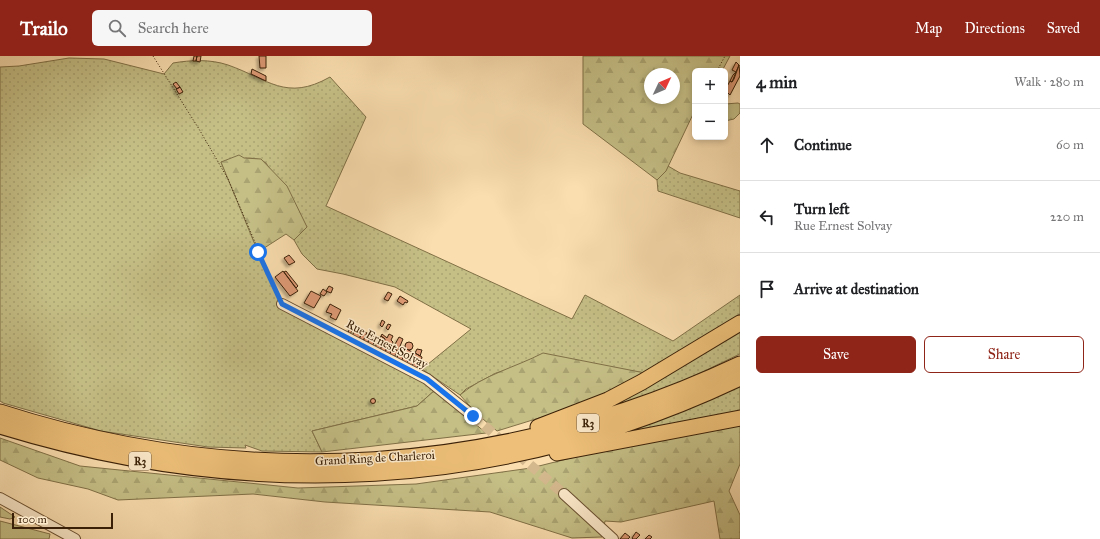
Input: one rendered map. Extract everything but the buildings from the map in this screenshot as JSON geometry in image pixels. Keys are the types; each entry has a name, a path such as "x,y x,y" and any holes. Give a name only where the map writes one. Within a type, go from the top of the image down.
{"highway":[{"path":"429,456 452,446 491,439 539,427 608,400 642,382 740,323"},
{"name":"Grand Ring de Charleroi","path":"0,412 85,436 133,446 210,457 284,462 385,460 429,456 530,438 580,425 671,394 740,364"},
{"name":"Grand Ring de Charleroi","path":"0,426 81,449 131,459 231,473 284,475 371,474 477,462 533,450 629,424 677,406 740,378"},
{"path":"477,462 492,465 612,444 740,418"}],"street":[{"name":"Rue Ernest Solvay","path":"282,304 427,379 473,416"},
{"path":"564,494 613,539"},
{"path":"0,498 75,539"}],"path":[{"path":"153,56 199,129 228,180 282,304"},
{"path":"719,68 725,56"}],"green space":[{"path":"583,56 730,56 724,68 692,68 692,116 666,171 657,180 583,124"},
{"path":"69,58 104,59 164,74 173,63 207,61 228,65 266,82 289,88 301,88 315,84 330,77 366,117 326,206 572,319 585,295 673,341 740,295 740,314 645,373 618,369 516,367 496,373 466,389 460,395 422,369 471,329 395,287 317,269 302,254 294,240 307,227 266,163 261,160 250,158 239,159 221,162 282,304 414,373 435,390 417,406 312,431 322,452 262,451 245,445 246,448 208,447 101,431 3,403 0,401 0,67 19,66"},
{"path":"728,104 740,104 740,113 734,119 728,120"},
{"path":"239,155 244,158 261,159 287,186 307,227 294,240 286,234 258,252 221,162"},
{"path":"668,166 680,173 740,191 740,218 658,191 657,180"},
{"path":"740,328 740,354 689,378 638,399 602,408"},
{"path":"543,353 645,373 591,402 497,431 476,413 460,395 479,382"},
{"path":"740,386 740,413 610,437 659,420"},
{"path":"435,390 486,433 322,452 312,431 417,406"},
{"path":"740,423 740,464 729,491 740,515 740,539 720,539 714,501 621,522 605,521 602,537 572,538 490,512 325,502 253,494 118,500 88,489 38,478 0,460 0,438 80,466 298,488 416,484 531,468 607,449"},
{"path":"0,507 15,517 10,519 0,517"},
{"path":"0,521 50,534 49,539 0,539"}],"tunnel":[{"path":"473,416 564,494"}],"route":[{"path":"258,252 282,304 427,379 473,416"}]}
